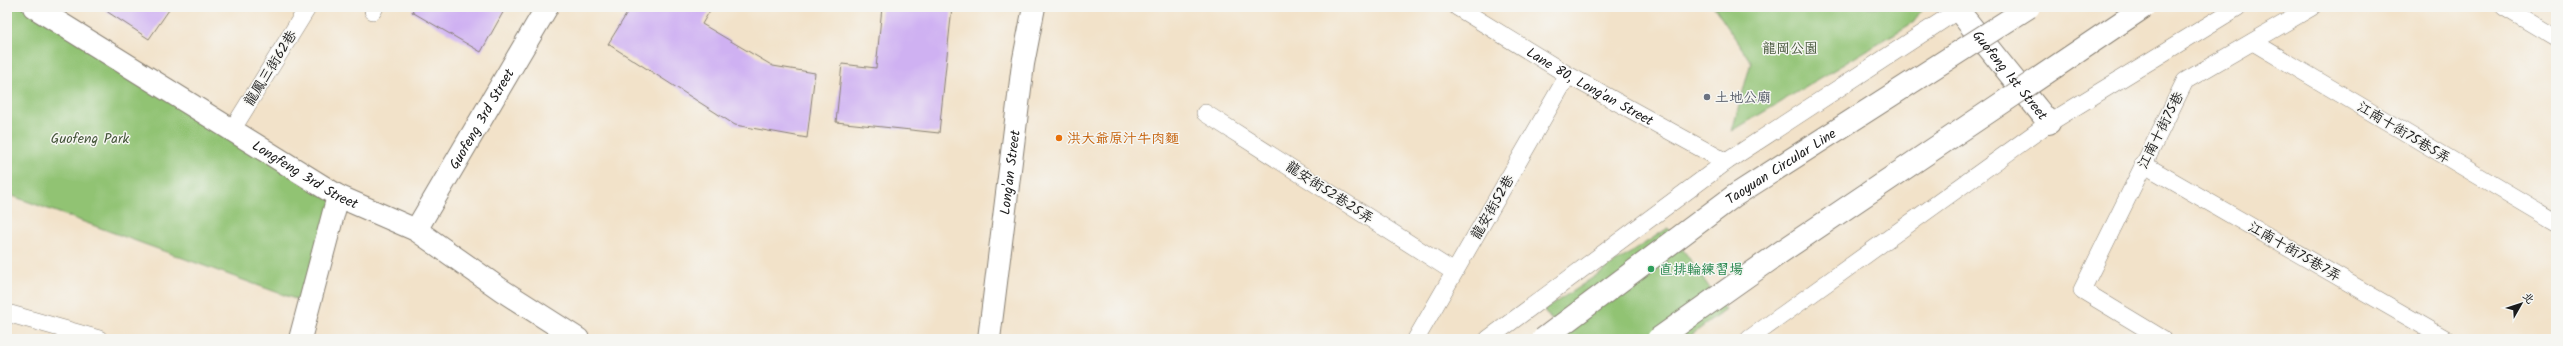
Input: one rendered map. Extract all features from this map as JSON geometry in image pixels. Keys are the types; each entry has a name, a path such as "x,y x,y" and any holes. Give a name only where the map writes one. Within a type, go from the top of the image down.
{"main road":[{"name":"Longfeng 3rd Street","path":"34,7 338,196 416,230 503,291 578,339"},
{"name":"Guofeng 3rd Street","path":"416,230 547,7"},
{"name":"Long'an Street","path":"989,339 1024,64 1034,7"},
{"name":"Taoyuan Circular Line","path":"1543,339 1734,196 2029,7"},
{"path":"1658,339 1781,252 2144,7"},
{"name":"Guofeng 1st Street","path":"1961,8 2049,123"},
{"path":"300,339 338,196"}],"lane":[{"name":"龍鳳三街62巷","path":"232,130 308,7"},
{"name":"Lane 80, Long'an Street","path":"1457,7 1568,75 1726,162"},
{"path":"1748,339 2049,123 2238,7"},
{"name":"江南十街75巷","path":"2163,339 2082,290 2143,164 2185,82 2312,7"},
{"path":"2504,7 2556,38"},
{"path":"1488,339 1726,162 1961,8"},
{"name":"江南十街75巷5弄","path":"2253,42 2556,222"},
{"name":"龍安街52巷","path":"1416,339 1568,75"},
{"name":"龍安街52巷25弄","path":"1205,113 1454,272"},
{"name":"江南十街75巷7弄","path":"2143,164 2446,339"},
{"path":"7,313 99,339"}],"green space":[{"name":"Guofeng Park","path":"7,7 34,7 338,196 309,304 7,194"},
{"name":"龍岡公園","path":"1714,7 1923,7 1914,22 1732,131 1751,62"},
{"name":"直排輪練習場","path":"1668,228 1725,310 1686,339 1565,339 1544,310"}],"building":[{"path":"100,7 171,7 149,39"},
{"path":"414,7 506,7 481,52 412,12"},
{"path":"631,7 712,7 702,24 773,66 815,73 807,138 735,125 608,44"},
{"path":"882,7 952,7 939,133 836,122 842,64 876,68"}],"place":[{"name":"土地公廟","path":"1707,97"},
{"name":"洪大爺原汁牛肉麵","path":"1059,138"},
{"name":"直排輪練習場","path":"1651,269"}]}
